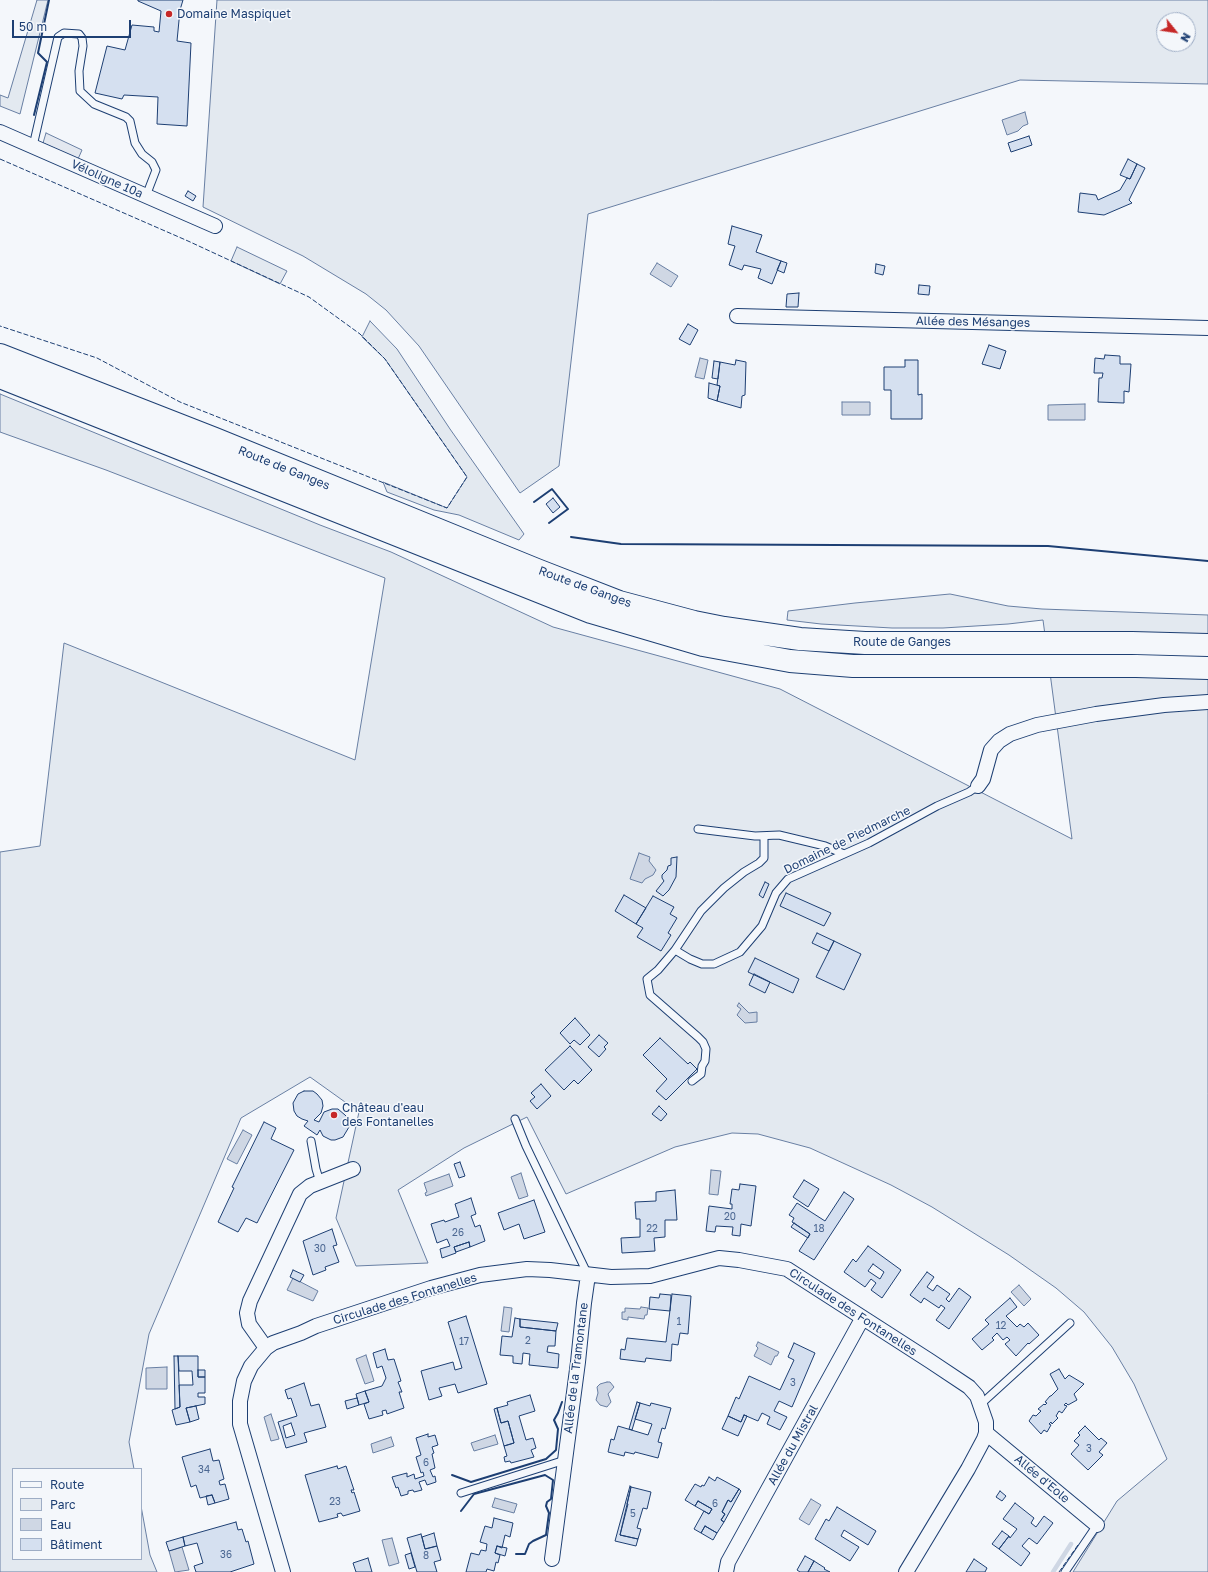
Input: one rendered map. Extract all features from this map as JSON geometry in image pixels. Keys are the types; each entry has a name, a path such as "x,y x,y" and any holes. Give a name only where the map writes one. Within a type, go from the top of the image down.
{"main road":[{"name":"Route de Ganges","path":"0,354 612,599 694,622 800,639 864,642 1124,643 1208,645"},
{"name":"Route de Ganges","path":"0,377 591,612 702,645 790,660 853,666 1136,666 1208,668"}],"street":[{"name":"Véloligne 10a","path":"0,132 215,226"},
{"name":"Allée des Mésanges","path":"737,316 1208,328"},
{"path":"978,786 983,779 991,750 999,741 1010,734 1037,725 1096,714 1164,705 1208,702"},
{"path":"266,1348 249,1324 248,1313 250,1301 300,1194 310,1186 353,1169"},
{"name":"Circulade des Fontanelles","path":"283,1572 240,1424 240,1401 244,1381 250,1366 272,1343 316,1326 432,1288 480,1275 527,1269 621,1277 650,1276 719,1258 739,1260 787,1269 969,1387 978,1396 981,1404 986,1422 986,1433"},
{"name":"Allée de la Tramontane","path":"552,1559 588,1275"},
{"name":"Allée du Mistral","path":"726,1572 728,1562 862,1319"},
{"path":"906,1572 968,1469 986,1433"},
{"name":"Allée d'Eole","path":"986,1433 1097,1525"}],"lane":[{"path":"33,146 58,37 64,33 79,34 82,38 83,46 79,71 80,91 94,104 126,117 130,121 135,143 142,154 152,162 156,170 146,196"},
{"name":"Domaine de Piedmarche","path":"675,950 702,964 714,964 740,952 762,926 776,893 788,879 876,839 978,786"},
{"path":"698,829 764,836 779,835 825,846 844,854"},
{"path":"692,1081 701,1074 702,1066 705,1061 706,1049 703,1042 650,995 647,979 658,970 675,950 701,911 724,888 764,858 764,836"},
{"path":"515,1119 526,1146 588,1275"},
{"path":"311,1141 320,1182"},
{"path":"981,1404 1070,1323"},
{"path":"460,1493 565,1460"},
{"path":"1065,1572 1097,1525"}],"green space":[{"path":"37,0 48,0 20,114 0,106 0,95 8,98"},
{"path":"217,0 1208,0 1208,84 1020,80 588,214 559,466 520,493 419,346 386,310 366,294 303,256 203,207"},
{"path":"237,247 287,271 280,284 231,261"},
{"path":"370,321 397,349 450,429 524,534 519,540 459,515 434,510 387,492 383,482 447,508 467,477 385,359 362,337"},
{"path":"0,394 320,525 391,552 553,627 780,689 1072,839 1043,620 943,628 892,628 821,624 787,620 788,611 950,594 1008,606 1042,609 1208,615 1208,1572 1073,1572 1117,1501 1167,1459 1134,1384 1112,1347 1084,1312 1056,1288 1009,1255 932,1207 891,1185 810,1148 758,1134 732,1133 675,1147 566,1194 527,1117 464,1148 398,1190 428,1263 356,1266 336,1218 359,1112 310,1077 241,1118 149,1334 129,1442 134,1468 12,1468 12,1560 142,1560 142,1511 150,1555 157,1572 0,1572 0,852 40,846 64,643 355,760 385,578 106,470 0,432"}],"shaded area":[{"path":"46,133 82,150 78,159 43,143"}],"water":[{"path":"1025,112 1028,124 1023,126 1018,131 1007,135 1002,120"},
{"path":"657,263 678,276 671,287 650,274"},
{"path":"700,358 708,360 704,379 695,377"},
{"path":"842,402 870,402 870,415 842,415"},
{"path":"1085,404 1085,420 1048,420 1048,405"},
{"path":"639,853 650,857 649,861 656,870 653,875 645,879 642,883 630,879"},
{"path":"739,1003 749,1013 757,1012 757,1022 745,1023 737,1015 741,1009 737,1006"},
{"path":"243,1130 252,1135 237,1164 227,1159"},
{"path":"711,1170 721,1171 718,1195 709,1194"},
{"path":"521,1173 528,1196 519,1199 511,1177"},
{"path":"449,1174 453,1186 426,1196 425,1193 427,1192 424,1183"},
{"path":"293,1278 318,1291 313,1301 287,1290"},
{"path":"1019,1285 1031,1299 1024,1306 1011,1292"},
{"path":"504,1307 512,1308 509,1332 501,1331"},
{"path":"641,1307 648,1308 647,1315 645,1315 644,1319 628,1317 628,1320 622,1319 622,1312 625,1312 625,1308 640,1309"},
{"path":"758,1342 779,1352 777,1356 775,1356 771,1365 754,1356 758,1348 756,1346"},
{"path":"366,1355 374,1381 365,1384 356,1359"},
{"path":"167,1367 167,1389 146,1389 146,1368"},
{"path":"610,1382 614,1387 608,1394 611,1402 607,1407 600,1405 596,1400 598,1393 597,1387 600,1384"},
{"path":"271,1414 279,1439 271,1441 264,1417"},
{"path":"495,1435 498,1444 474,1451 471,1443"},
{"path":"391,1437 394,1446 373,1453 371,1444"},
{"path":"495,1498 517,1504 514,1513 492,1507"},
{"path":"811,1499 821,1505 809,1525 799,1519"},
{"path":"392,1538 399,1563 389,1566 382,1540"},
{"path":"182,1547 189,1570 175,1572 169,1551"}],"building":[{"path":"138,0 183,0 180,10 177,41 191,43 187,126 157,124 158,97 124,95 122,99 95,93 107,46 125,50 132,25 154,27 154,31 159,32 161,11"},
{"path":"1029,136 1032,145 1011,152 1008,143"},
{"path":"1128,159 1137,164 1130,179 1120,175"},
{"path":"1137,164 1145,168 1129,200 1132,203 1104,215 1078,212 1080,193 1096,195 1098,200 1120,190 1127,178 1130,179"},
{"path":"188,191 196,196 193,201 185,196"},
{"path":"732,226 762,235 756,252 781,261 772,284 758,278 761,269 744,265 742,270 729,265 735,246 728,244"},
{"path":"781,261 787,263 784,273 777,270"},
{"path":"876,264 885,266 883,275 875,273"},
{"path":"919,285 930,286 929,295 918,294"},
{"path":"799,293 798,307 786,307 787,294"},
{"path":"688,324 698,330 690,345 679,339"},
{"path":"989,345 1006,351 1000,369 982,364"},
{"path":"1105,355 1120,356 1120,364 1131,364 1129,392 1124,391 1124,403 1098,402 1099,378 1102,378 1103,373 1094,373 1095,358 1104,359"},
{"path":"736,360 746,362 745,395 742,396 741,408 717,401 720,386 717,385 720,362 735,365"},
{"path":"905,360 918,360 918,395 922,394 922,419 891,419 891,390 884,390 884,367 905,367"},
{"path":"714,361 720,362 718,379 712,378"},
{"path":"709,383 720,386 717,401 708,398"},
{"path":"553,498 560,507 553,513 546,504"},
{"path":"677,857 676,877 669,890 663,896 656,891 664,881 662,875 667,870 668,866 671,865 671,858"},
{"path":"765,882 769,884 763,898 759,895"},
{"path":"786,893 831,913 824,926 780,906"},
{"path":"624,895 646,908 636,924 615,911"},
{"path":"653,896 674,907 670,914 677,918 668,933 671,935 661,951 637,937 643,928 636,924"},
{"path":"817,933 834,941 829,951 812,943"},
{"path":"834,941 861,954 844,990 816,977"},
{"path":"755,958 799,979 793,993 748,972"},
{"path":"754,974 770,982 765,993 749,985"},
{"path":"575,1018 590,1035 580,1045 574,1040 570,1044 560,1033"},
{"path":"599,1035 608,1043 604,1047 606,1049 599,1057 588,1047"},
{"path":"660,1038 688,1064 690,1062 697,1069 666,1100 656,1091 667,1079 643,1055"},
{"path":"570,1046 592,1070 578,1084 574,1080 564,1090 545,1070"},
{"path":"541,1084 551,1096 537,1109 530,1101 535,1097 531,1093"},
{"name":"Château d'eau des Fontanelles","path":"304,1091 313,1091 322,1100 323,1106 321,1113 314,1120 319,1122 324,1112 332,1109 338,1109 348,1118 349,1127 343,1137 331,1140 323,1136 320,1130 317,1135 304,1126 308,1121 297,1116 294,1111 293,1103 298,1094"},
{"path":"659,1106 667,1114 661,1121 652,1114"},
{"path":"264,1122 276,1128 271,1139 294,1150 257,1223 246,1218 238,1232 218,1222 234,1188 232,1187"},
{"path":"460,1162 465,1176 459,1178 454,1164"},
{"path":"804,1180 819,1189 808,1207 793,1197"},
{"path":"740,1184 756,1186 751,1226 741,1224 740,1236 732,1235 733,1227 716,1226 715,1232 706,1231 709,1206 732,1209 732,1204 730,1204 732,1189 739,1190"},
{"path":"675,1190 677,1220 665,1220 665,1237 654,1238 655,1251 622,1253 621,1238 640,1237 640,1219 636,1219 635,1202 656,1201 656,1192"},
{"path":"844,1192 854,1199 814,1260 799,1251 810,1234 792,1222 794,1218 789,1215 797,1203 825,1221"},
{"path":"471,1198 476,1214 471,1216 475,1227 480,1225 485,1241 470,1247 469,1242 454,1247 456,1253 442,1258 440,1249 450,1246 447,1239 437,1243 431,1224 444,1220 445,1222 459,1217 455,1204"},
{"path":"534,1200 545,1232 524,1239 519,1224 504,1230 498,1213"},
{"path":"794,1223 810,1234 808,1238 791,1227"},
{"path":"332,1229 337,1245 333,1246 339,1262 325,1267 326,1270 313,1275 303,1241"},
{"path":"469,1242 470,1247 456,1252 454,1247"},
{"path":"868,1246 901,1270 882,1298 871,1290 876,1283 871,1279 865,1287 844,1272 853,1259 856,1262","holes":["873,1264 884,1272 880,1279 868,1271"]},
{"path":"293,1270 304,1275 300,1282 290,1277"},
{"path":"927,1272 934,1277 927,1287 933,1291 937,1285 950,1294 946,1299 949,1302 959,1288 971,1297 949,1329 936,1320 945,1308 941,1305 939,1308 924,1298 921,1303 910,1295"},
{"path":"660,1294 671,1295 670,1311 649,1309 650,1297 659,1298"},
{"path":"672,1294 691,1296 688,1334 680,1333 678,1345 672,1344 671,1361 646,1358 645,1362 620,1359 621,1349 625,1350 627,1338 666,1342"},
{"path":"1010,1298 1017,1307 1006,1316 1017,1327 1020,1324 1024,1327 1028,1323 1039,1335 1029,1344 1028,1343 1016,1356 1005,1344 1010,1340 1007,1337 1003,1340 997,1333 992,1338 994,1340 982,1350 972,1339 989,1324 985,1320"},
{"path":"466,1316 487,1384 458,1393 455,1384 439,1388 442,1396 429,1400 421,1371 453,1362 455,1370 462,1368 448,1322"},
{"path":"515,1318 520,1319 520,1327 556,1331 555,1346 548,1346 547,1352 559,1354 558,1368 529,1365 530,1354 523,1353 522,1364 513,1363 513,1356 500,1355 502,1336 512,1337"},
{"path":"520,1319 558,1323 556,1331 520,1327"},
{"path":"794,1343 815,1353 792,1407 779,1401 774,1411 787,1417 780,1430 767,1424 770,1417 762,1413 758,1421 744,1415 741,1422 728,1416 736,1397 739,1399 749,1376 780,1390 794,1360 788,1357"},
{"path":"385,1349 388,1360 394,1359 401,1381 398,1382 402,1392 399,1392 404,1408 387,1414 386,1410 382,1411 383,1415 369,1419 364,1404 369,1402 365,1391 382,1386 386,1378 382,1366 377,1368 373,1353"},
{"path":"174,1356 178,1356 180,1407 175,1409"},
{"path":"178,1356 198,1356 198,1377 205,1377 205,1393 198,1393 198,1397 205,1397 205,1404 186,1408 190,1422 176,1425 172,1410 180,1407 179,1385 193,1385 192,1371 179,1371"},
{"path":"1059,1369 1065,1379 1069,1375 1084,1384 1074,1394 1077,1400 1068,1405 1066,1403 1064,1405 1067,1406 1062,1413 1059,1411 1056,1416 1058,1418 1052,1424 1051,1422 1049,1424 1051,1425 1047,1432 1044,1430 1041,1434 1029,1421 1033,1415 1036,1416 1041,1411 1038,1409 1047,1403 1045,1402 1058,1389 1050,1374"},
{"path":"198,1370 205,1370 205,1377 198,1377"},
{"path":"304,1383 311,1406 319,1404 326,1427 304,1433 307,1442 286,1448 278,1422 297,1416 291,1398 288,1399 285,1390","holes":["291,1423 295,1435 286,1438 283,1426"]},
{"path":"365,1391 369,1402 359,1405 356,1394"},
{"path":"530,1395 535,1411 519,1416 526,1440 533,1438 536,1448 531,1450 534,1457 511,1463 510,1461 505,1462 504,1457 507,1456 504,1446 514,1443 508,1421 501,1423 497,1408 508,1405 507,1402"},
{"path":"357,1398 359,1405 347,1409 345,1401"},
{"path":"637,1402 640,1403 632,1430 629,1429"},
{"path":"640,1403 650,1406 651,1403 671,1408 665,1429 662,1428 658,1442 662,1443 658,1458 635,1452 634,1454 625,1452 624,1456 608,1452 611,1439 614,1440 618,1426 648,1435 652,1424 635,1419"},
{"path":"196,1406 199,1419 190,1422 186,1408"},
{"path":"497,1408 501,1423 508,1421 514,1443 504,1446 494,1409"},
{"path":"744,1415 747,1416 738,1436 722,1429 728,1416 741,1422"},
{"path":"1085,1426 1099,1440 1101,1438 1107,1443 1099,1452 1103,1455 1088,1470 1071,1454 1079,1445 1074,1441 1080,1435 1078,1433"},
{"path":"428,1434 428,1437 435,1435 438,1445 432,1447 435,1468 430,1470 433,1477 435,1476 436,1482 427,1485 425,1480 419,1482 422,1490 414,1492 413,1490 408,1491 408,1494 401,1496 392,1477 407,1473 407,1477 414,1474 415,1479 424,1476 423,1472 421,1473 416,1457 421,1455 416,1438"},
{"path":"210,1449 213,1461 219,1460 224,1479 219,1481 220,1485 225,1484 229,1499 215,1503 212,1495 200,1498 196,1485 191,1487 182,1457"},
{"path":"337,1466 338,1469 346,1466 354,1490 351,1490 352,1493 354,1492 360,1511 343,1516 341,1513 337,1514 338,1517 319,1522 305,1475"},
{"path":"709,1477 715,1481 717,1477 739,1489 731,1502 728,1500 722,1512 725,1514 721,1520 724,1522 717,1533 705,1526 701,1533 694,1529 704,1511 709,1514 712,1509 698,1501 695,1506 685,1500 695,1484 701,1487 702,1485 704,1486"},
{"path":"630,1486 628,1504 620,1535 638,1539 636,1546 615,1541"},
{"path":"631,1487 651,1492 647,1509 643,1508 637,1528 641,1529 638,1539 620,1535"},
{"path":"739,1489 741,1491 724,1522 721,1520 725,1514 722,1512 728,1500 731,1502"},
{"path":"1000,1491 1006,1496 1002,1501 996,1497"},
{"path":"212,1495 215,1503 208,1505 206,1496"},
{"path":"698,1501 712,1509 709,1514 695,1506"},
{"path":"1015,1503 1034,1518 1031,1523 1036,1527 1044,1516 1053,1523 1037,1544 1029,1538 1022,1546 1030,1553 1021,1566 999,1549 1009,1536 1010,1538 1017,1529 1003,1519"},
{"path":"837,1507 876,1531 868,1545 844,1530 841,1536 859,1547 850,1561 815,1539 826,1519 829,1521"},
{"path":"494,1518 513,1523 510,1537 505,1535 502,1548 497,1546 495,1553 500,1555 498,1563 496,1562 494,1571 487,1569 486,1572 466,1572 471,1553 479,1555 481,1550 486,1551 487,1544 480,1542 485,1526 492,1528"},
{"path":"236,1522 238,1530 242,1529 246,1542 248,1541 254,1564 230,1572 196,1572 194,1566 203,1563 197,1543 185,1546 183,1537"},
{"path":"705,1526 717,1533 713,1540 701,1533"},
{"path":"1002,1531 1009,1536 999,1549 992,1544"},
{"path":"434,1533 437,1546 425,1549 422,1537"},
{"path":"421,1534 425,1549 437,1546 441,1560 434,1562 437,1572 417,1572 407,1538"},
{"path":"183,1537 185,1546 169,1551 166,1542"},
{"path":"497,1546 507,1548 505,1556 495,1553"},
{"path":"411,1553 415,1567 409,1569 405,1555"},
{"path":"805,1556 814,1561 808,1572 800,1572 797,1570"},
{"path":"368,1558 372,1572 356,1572 353,1563"},
{"path":"974,1559 987,1568 985,1572 966,1572"},
{"path":"814,1561 825,1568 824,1569 830,1572 808,1572"}],"waterway":[{"path":"1053,1572 1071,1544"}],"fence":[{"path":"0,159 188,241 309,297 360,334 385,359 467,477 447,508 180,402 97,358 0,326"},
{"path":"1059,1572 1078,1545"}],"wall":[{"path":"34,115 47,62 38,53 49,0"},
{"path":"534,502 552,489 568,509 549,523"},
{"path":"571,537 621,544 1048,546 1208,561"},
{"path":"452,1475 471,1482 546,1459 556,1450 558,1429 554,1420 562,1402"},
{"path":"461,1511 474,1494 545,1475 553,1480 551,1499 547,1502 546,1506 549,1513 546,1535 529,1544 525,1554 516,1554"}],"place":[{"name":"Domaine Maspiquet","path":"169,14"},
{"name":"Château d'eau des Fontanelles","path":"334,1115"}]}
